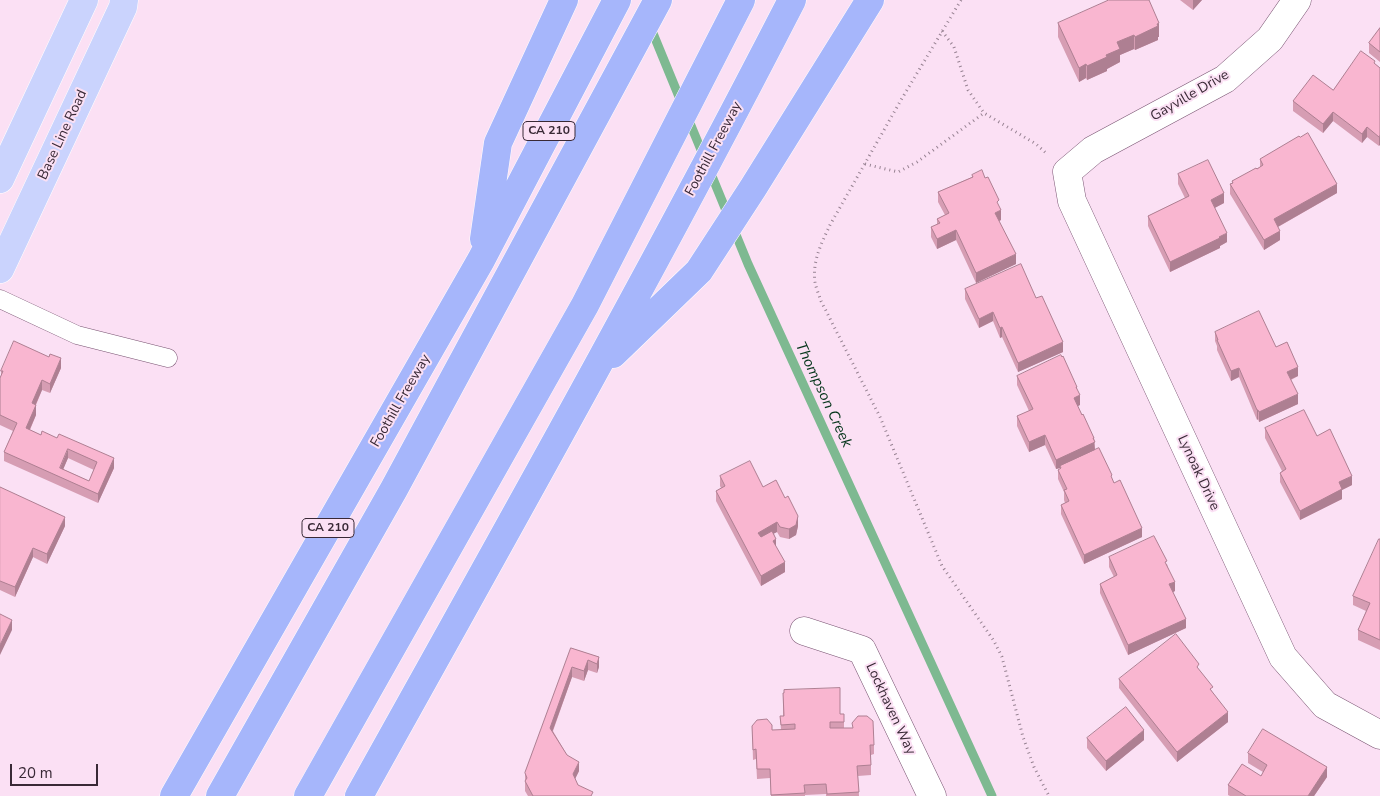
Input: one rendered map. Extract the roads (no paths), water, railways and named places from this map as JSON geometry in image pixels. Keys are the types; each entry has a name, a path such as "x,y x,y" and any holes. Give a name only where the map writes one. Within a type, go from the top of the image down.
{"highway":[{"path":"481,260 498,143 564,0"},
{"path":"220,796 394,490 658,0"},
{"path":"308,796 585,305 741,0"},
{"name":"Foothill Freeway","path":"359,796 594,372 731,119 792,0"},
{"path":"594,372 699,271 870,0"},
{"name":"Foothill Freeway","path":"174,796 481,260 616,1"}],"main road":[{"path":"0,179 84,0"},
{"name":"Base Line Road","path":"0,269 123,7 124,0"}],"street":[{"name":"Gayville Drive","path":"1066,172 1093,150 1225,79 1270,39 1297,0"},
{"name":"Lynoak Drive","path":"1066,172 1072,201 1283,657 1325,705 1380,735"},
{"name":"Lockhaven Way","path":"804,631 862,650 932,796"}],"lane":[{"path":"0,299 77,335 168,358"}],"waterway":[{"name":"Thompson Creek","path":"650,26 682,104"},
{"name":"Thompson Creek","path":"687,116 704,157"},
{"name":"Thompson Creek","path":"709,169 748,264 992,796"}]}
